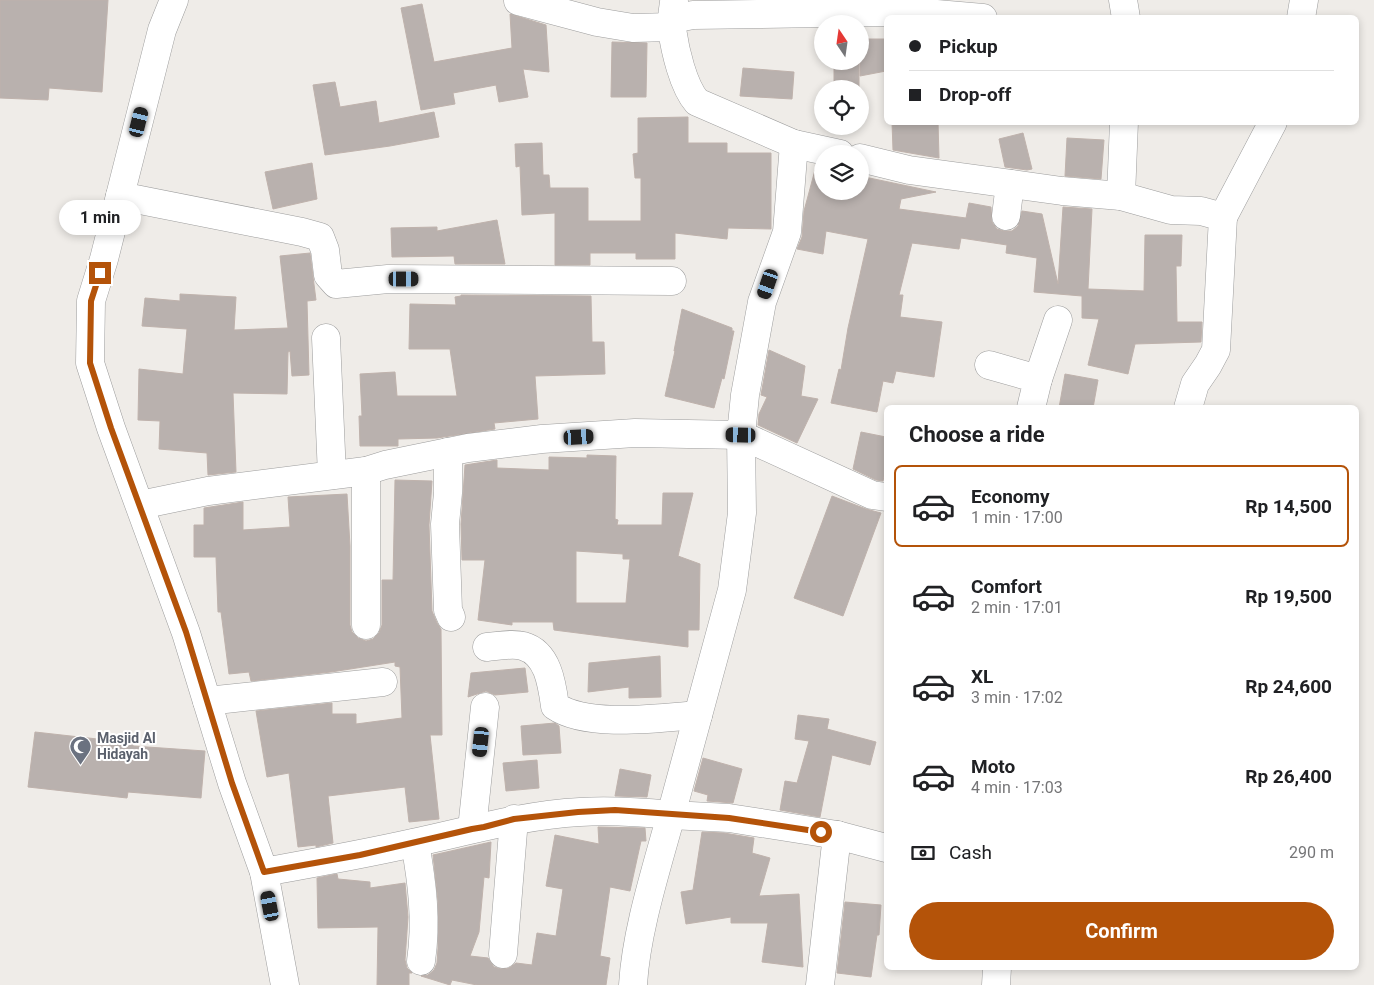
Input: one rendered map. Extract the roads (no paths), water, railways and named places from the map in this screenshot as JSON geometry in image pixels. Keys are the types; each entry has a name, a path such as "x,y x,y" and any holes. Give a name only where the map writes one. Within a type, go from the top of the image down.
{"street":[{"path":"174,0 162,30 104,259 91,301 90,363 111,428 186,632 232,783 264,872 285,985"},
{"path":"517,0 597,22 633,28 673,15 885,12 948,15"},
{"path":"988,15 990,0"},
{"path":"1123,0 1126,15"},
{"path":"1302,15 1304,0"},
{"path":"673,15 683,77 690,94 697,102 794,144 814,148"},
{"path":"1121,196 1124,125"},
{"path":"1189,405 1195,384 1216,350 1223,217 1271,125"},
{"path":"633,985 634,967 645,913 732,590 742,512 741,435 745,395 762,302 786,232 794,144"},
{"path":"869,160 909,170 1062,191 1121,196 1171,210 1201,211 1223,217"},
{"path":"1006,216 1010,184"},
{"path":"120,196 320,237 328,275 336,284 388,279 672,281"},
{"path":"1032,405 1038,379 1058,320"},
{"path":"326,338 332,476"},
{"path":"989,364 1038,379"},
{"path":"140,505 208,491 366,471 385,465 468,448 542,439 625,434 741,435 872,495 884,497"},
{"path":"448,452 448,493 445,524 448,610 451,617"},
{"path":"366,471 366,625"},
{"path":"487,646 521,645 529,648 538,656 547,670 552,685 555,706 564,712 576,716 640,720 698,715"},
{"path":"207,701 383,682"},
{"path":"472,829 485,707"},
{"path":"264,872 415,843 514,819 615,810 729,818 837,835 884,847"},
{"path":"503,954 514,819"},
{"path":"820,985 837,835"},
{"path":"415,843 423,889 424,920 421,961"},
{"path":"996,985 998,970"}],"place":[{"name":"Masjid Al Hidayah","path":"81,765"}]}
